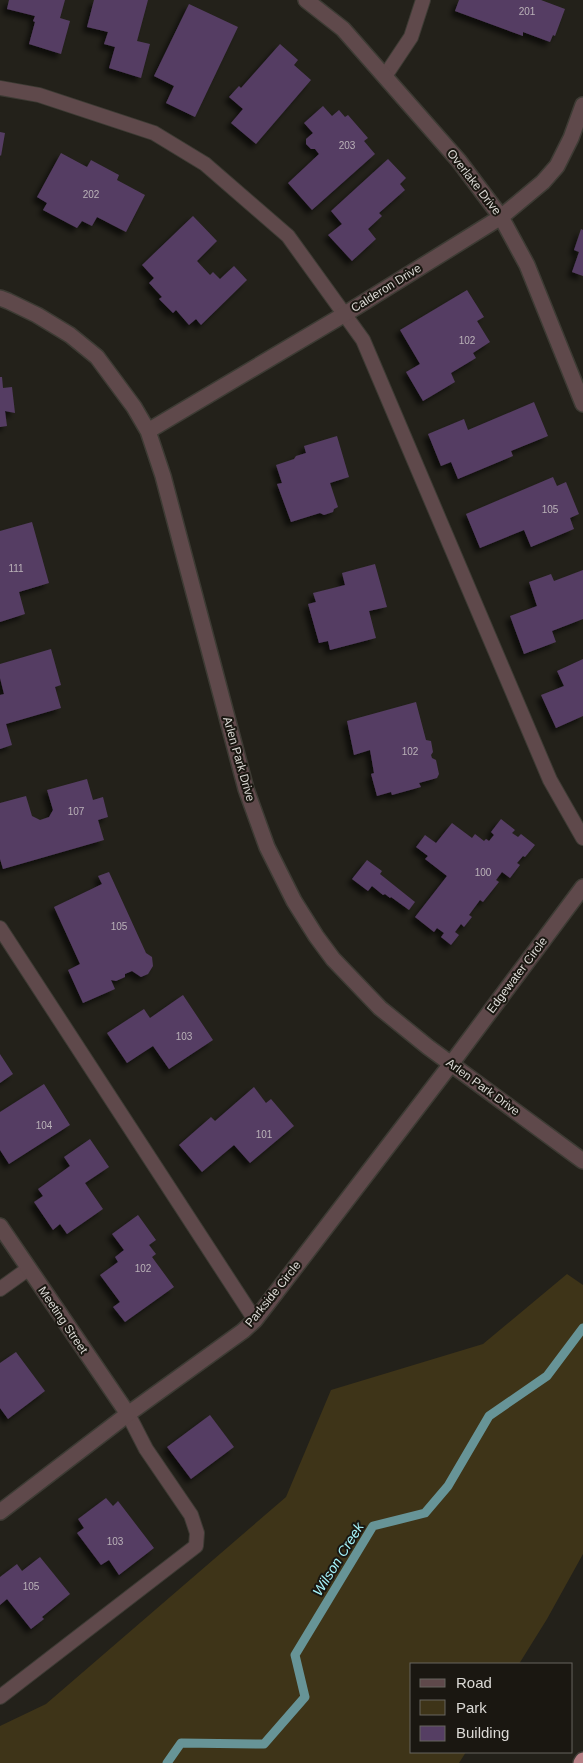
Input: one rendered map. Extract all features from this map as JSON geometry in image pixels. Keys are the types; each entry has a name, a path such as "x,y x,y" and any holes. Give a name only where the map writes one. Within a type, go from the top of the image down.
{"street":[{"name":"Overlake Drive","path":"306,0 343,29 459,160 501,217 527,265 582,398"},
{"name":"Calderon Drive","path":"148,431 345,314 501,217 543,182 558,166 583,105"},
{"name":"Arlen Park Drive","path":"0,298 36,315 70,336 97,357 134,407 148,431 165,486 246,789 267,846 294,901 316,936 333,959 380,1008 451,1064 583,1161"},
{"name":"Edgewater Circle","path":"451,1064 583,887"},
{"name":"Parkside Circle","path":"0,1512 128,1414 244,1331 255,1320 451,1064"},
{"name":"Meeting Street","path":"0,1226 128,1414"}],"lane":[{"path":"385,76 411,37 423,0"},
{"path":"0,88 39,95 154,133 205,164 288,236 363,340 550,780 583,838"},
{"path":"0,928 255,1320"},
{"path":"0,1289 28,1269"},
{"path":"0,1697 196,1546 197,1533 191,1515 146,1449 128,1414"}],"green space":[{"path":"567,1274 583,1285 583,1554 547,1619 520,1663 410,1663 410,1753 465,1753 459,1763 0,1763 0,1726 46,1704 286,1497 331,1390 483,1344"}],"building":[{"path":"9,0 65,0 60,18 70,21 61,54 29,44 35,16 7,9"},
{"path":"94,0 148,0 137,41 150,44 141,78 109,68 115,47 104,44 108,32 87,27"},
{"path":"459,0 541,0 565,9 555,36 553,35 550,42 523,32 523,36 455,11"},
{"path":"189,4 238,27 195,117 166,103 174,86 154,76"},
{"path":"280,44 298,60 294,65 311,80 256,144 231,123 243,109 229,97 239,86 241,88"},
{"path":"323,106 332,116 339,110 345,117 348,115 368,138 364,141 375,154 312,210 288,183 319,154 315,149 311,149 306,144 306,139 313,133 304,123"},
{"path":"0,132 5,133 1,156 0,155"},
{"path":"61,153 87,167 91,160 119,175 117,180 145,195 126,232 97,217 92,226 82,221 77,228 43,210 47,203 37,197"},
{"path":"388,159 406,178 400,184 405,190 379,213 382,216 368,229 376,239 352,261 328,235 342,224 331,211"},
{"path":"193,216 217,241 197,261 210,275 213,272 220,279 234,266 247,280 201,325 196,319 189,325 176,310 173,313 159,299 162,297 149,283 154,278 142,265"},
{"path":"581,229 583,230 583,276 572,272 579,252 574,250"},
{"path":"467,290 484,317 477,321 490,342 473,353 476,358 451,373 455,382 423,401 406,372 420,364 400,330"},
{"path":"0,377 2,377 3,388 12,387 15,413 5,411 7,426 0,427"},
{"path":"534,402 548,436 511,451 513,456 458,479 451,462 441,466 428,434 464,419 468,430"},
{"path":"337,436 349,477 330,483 338,507 333,512 324,515 320,513 291,522 277,484 282,483 276,465 306,453 304,446"},
{"path":"553,477 557,486 566,482 579,514 570,518 574,529 531,547 524,530 480,548 466,514"},
{"path":"32,522 49,583 19,592 25,614 0,622 0,531"},
{"path":"375,564 387,607 369,611 376,638 330,650 328,641 319,643 308,604 316,602 313,593 345,585 342,573"},
{"path":"583,570 583,619 552,631 556,642 524,654 510,616 537,606 529,582 551,574 554,581"},
{"path":"51,649 61,685 55,687 61,708 6,724 12,745 0,749 0,695 4,694 0,678 0,664"},
{"path":"583,659 583,716 556,728 541,695 564,686 557,671"},
{"path":"416,702 426,740 431,741 433,752 431,755 436,760 439,774 437,778 419,783 421,787 392,795 391,792 377,796 371,774 374,773 370,750 354,755 347,721"},
{"path":"87,779 93,800 103,797 108,817 98,820 104,840 3,869 0,859 0,803 26,796 32,816 40,820 49,817 53,810 47,790"},
{"path":"501,819 515,830 512,833 518,837 521,834 535,845 517,863 520,865 510,878 502,872 496,880 499,882 483,902 480,900 469,915 472,917 464,927 461,924 455,932 459,935 451,945 441,937 444,933 437,928 434,932 415,917 447,876 425,859 428,856 416,847 425,835 436,843 452,823 472,838 475,834 484,841 486,839 489,841 494,835 491,832"},
{"path":"367,860 382,871 380,874 415,902 409,910 391,897 383,895 372,886 368,891 352,879"},
{"path":"109,872 146,953 152,957 153,966 148,974 141,977 132,971 116,981 111,980 115,989 83,1003 68,970 80,964 54,907 102,884 98,876"},
{"path":"183,995 213,1040 169,1069 153,1046 127,1063 107,1033 144,1009 150,1018"},
{"path":"0,1054 13,1074 0,1083"},
{"path":"44,1084 70,1125 9,1164 0,1150 0,1112"},
{"path":"254,1087 266,1103 271,1099 294,1126 250,1163 234,1145 202,1172 179,1145 211,1117 215,1121"},
{"path":"90,1139 109,1167 85,1183 103,1209 67,1234 60,1224 53,1230 34,1202 43,1196 38,1189 70,1166 64,1157"},
{"path":"138,1215 156,1240 149,1245 156,1254 152,1257 174,1287 125,1322 113,1307 120,1302 100,1275 118,1262 115,1257 124,1250 112,1234"},
{"path":"16,1352 45,1391 8,1419 0,1408 0,1363"},
{"path":"210,1415 234,1447 191,1479 167,1447"},
{"path":"106,1498 113,1506 118,1501 154,1548 119,1575 109,1560 101,1565 77,1533 84,1528 78,1519"},
{"path":"40,1557 70,1594 42,1617 44,1619 31,1629 7,1599 0,1605 0,1577 17,1564 22,1571"}],"waterway":[{"name":"Wilson Creek","path":"167,1763 181,1743 264,1744 305,1697 295,1655 373,1526 425,1513 448,1486 489,1416 547,1376 583,1328"}]}
